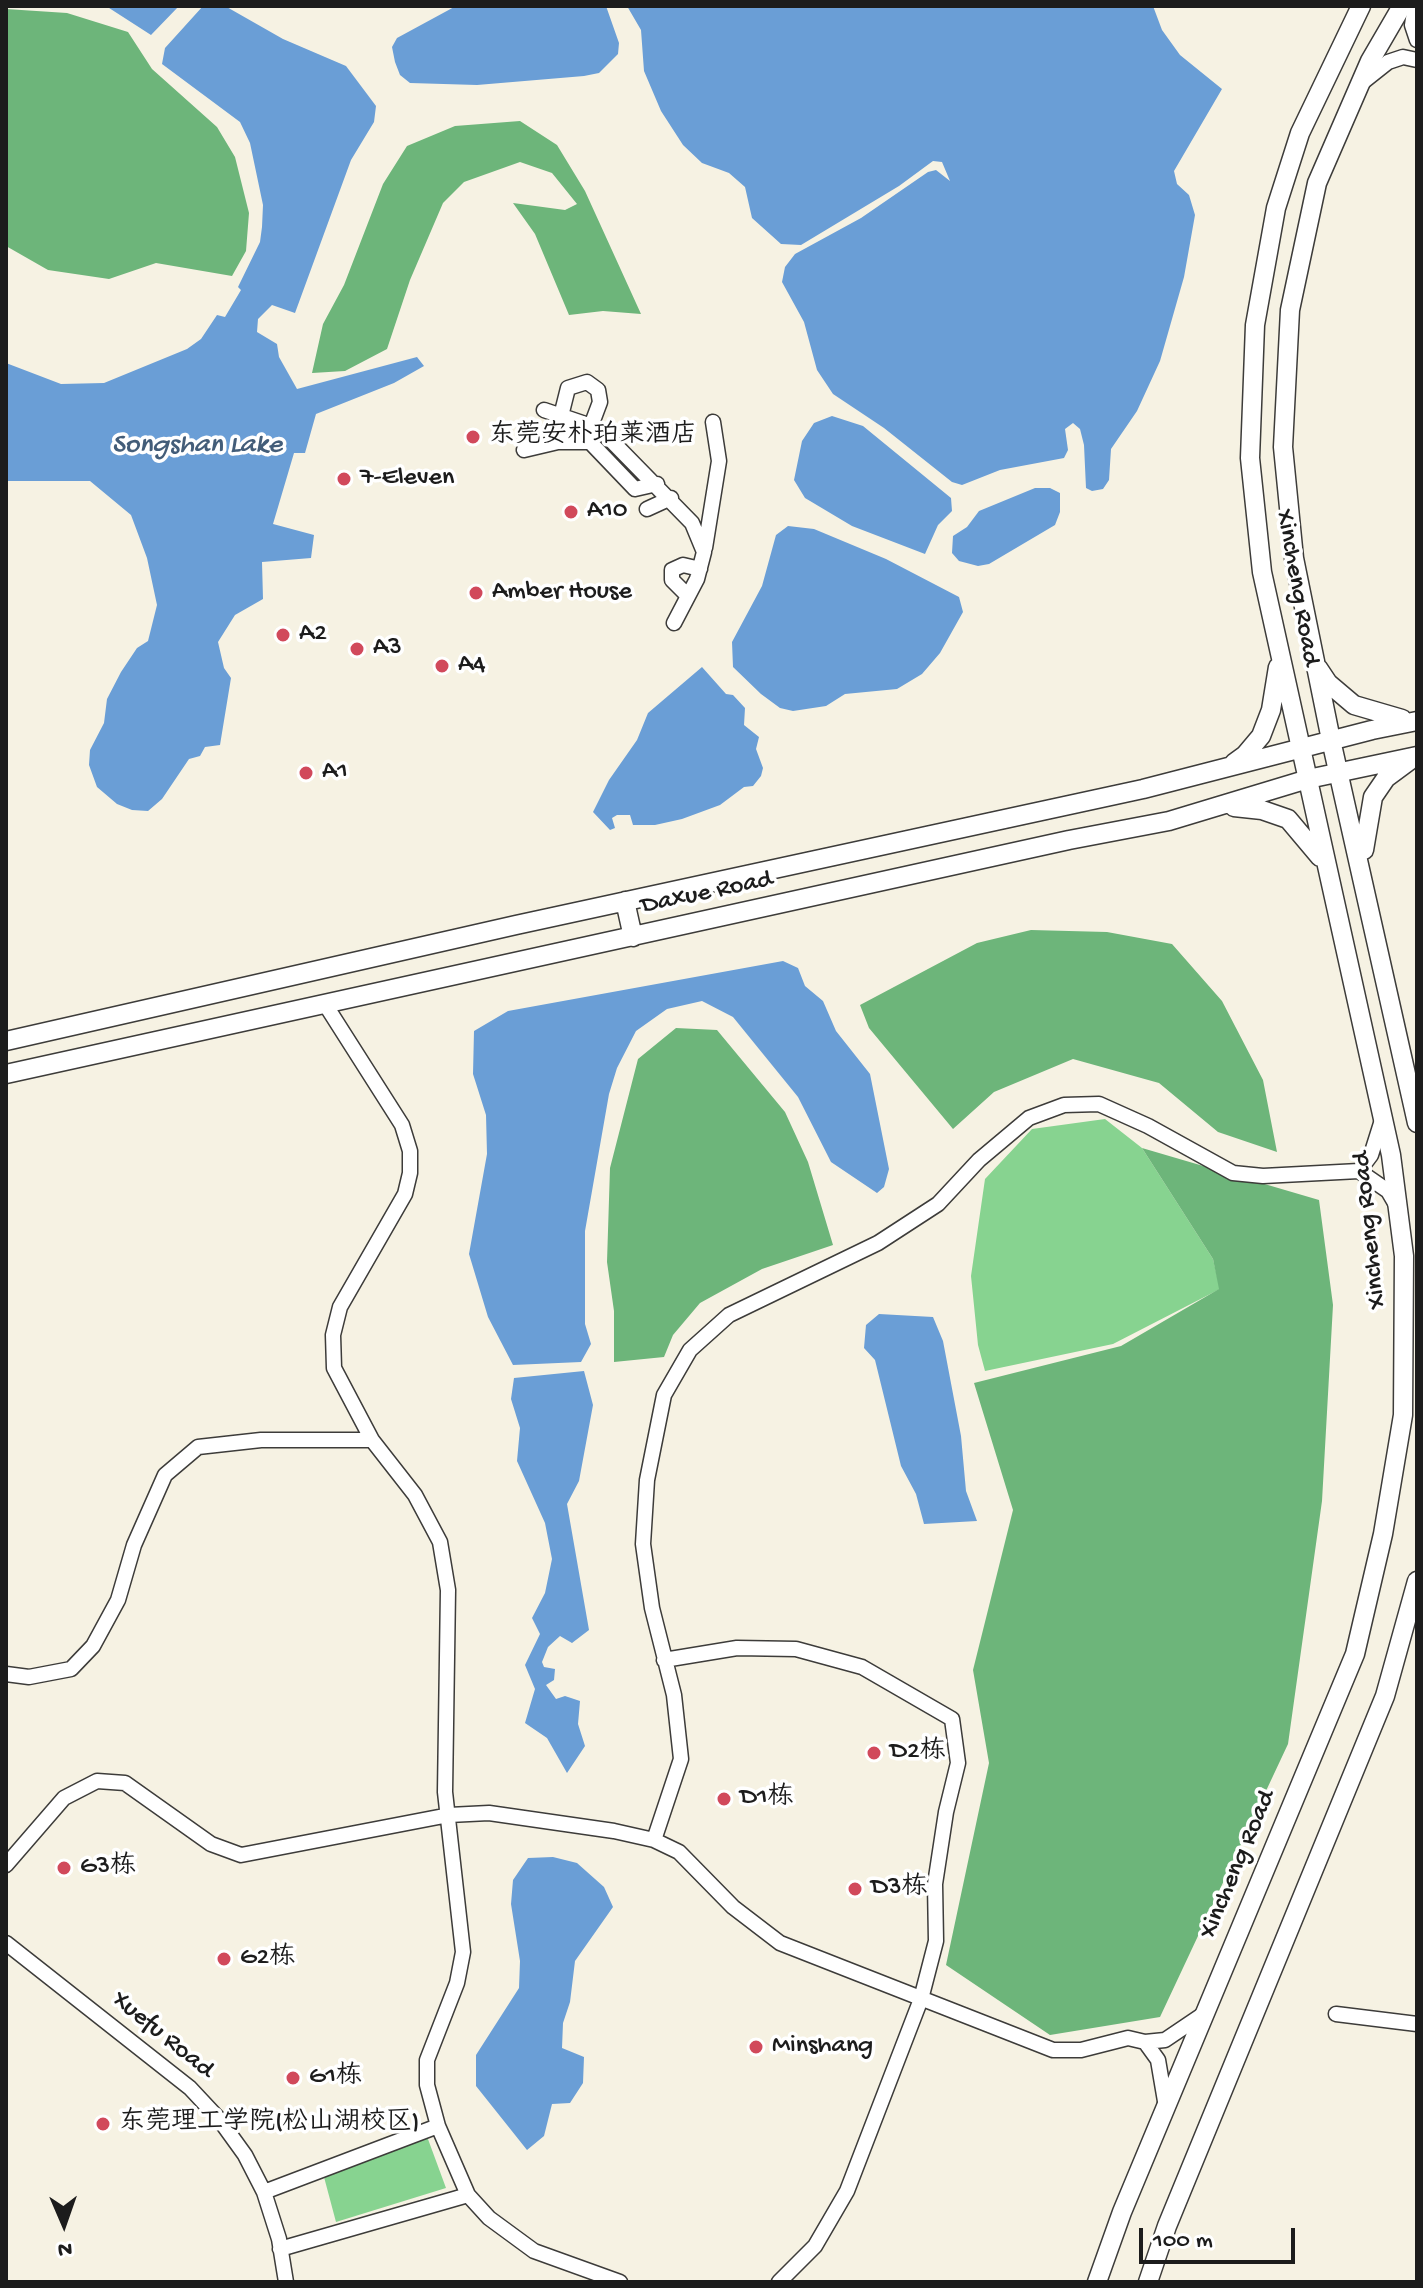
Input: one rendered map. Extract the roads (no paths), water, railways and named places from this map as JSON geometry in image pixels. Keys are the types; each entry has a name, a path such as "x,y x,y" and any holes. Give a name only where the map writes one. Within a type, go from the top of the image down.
{"main road":[{"name":"Xincheng Road","path":"1097,2282 1355,1654 1396,1468 1412,1359 1399,1208 1383,1115 1262,572 1251,471 1249,419 1255,325 1276,208 1287,170 1318,93 1361,6"},
{"name":"Xincheng Road","path":"1402,6 1359,85 1317,183 1290,310 1284,378 1286,507 1331,740 1417,1123"},
{"path":"1223,769 1245,755 1261,736 1274,695 1279,648"},
{"path":"1315,663 1328,683 1354,705 1390,718 1417,721"},
{"name":"Daxue Road","path":"6,1041 1223,769 1301,747 1417,721"},
{"path":"1365,885 1365,833 1373,797 1394,770 1417,756"},
{"name":"Daxue Road","path":"6,1074 1208,810 1308,779 1417,756"},
{"path":"1208,810 1251,808 1288,819 1310,840 1331,882"},
{"path":"625,901 633,937"},
{"path":"1148,2282 1167,2226 1385,1696 1417,1581"}],"street":[{"path":"1415,6 1412,25 1417,40"},
{"path":"1359,85 1388,62 1403,57 1417,60"},
{"path":"561,416 568,388 587,382 598,390 600,402 591,426"},
{"path":"544,410 600,429 671,498 692,523 704,552"},
{"path":"674,623 700,569 704,552 719,461 713,422"},
{"path":"524,450 558,442 590,442 635,489 657,484"},
{"path":"647,509 671,498"},
{"path":"688,596 672,580 672,570 683,565 700,569"},
{"path":"325,1004 402,1125 410,1151 410,1173 405,1194 340,1307 333,1335 334,1368 372,1440 415,1495 440,1542 448,1590 445,1792 463,1952 457,1983 427,2060 427,2085 438,2126 468,2195 489,2218 534,2251 620,2282"},
{"path":"654,1840 681,1759 674,1695 652,1608 643,1544 647,1480 655,1428 673,1374 690,1350 729,1315 878,1243 938,1204 979,1160 1029,1118 1064,1105 1099,1104 1148,1126 1233,1173 1263,1176 1359,1171 1388,1191 1399,1208"},
{"path":"1359,1171 1371,1155 1383,1115"},
{"path":"6,1674 29,1677 71,1669 93,1646 118,1600 134,1545 165,1475 198,1447 261,1440 372,1440"},
{"path":"664,1660 737,1648 796,1649 862,1667 952,1719 958,1763 946,1812 935,1884 936,1941 921,1999 847,2191 815,2246 779,2282"},
{"path":"6,1865 64,1798 97,1781 125,1783 211,1844 241,1855 449,1815 489,1813 654,1840 679,1852 733,1907 780,1943 1053,2050 1081,2050 1128,2038 1145,2042 1165,2040 1206,2012"},
{"name":"Xuefu Road","path":"6,1943 190,2088 219,2119 245,2155 264,2192 286,2282"},
{"path":"1336,2014 1417,2024"},
{"path":"1145,2042 1158,2060 1166,2108"},
{"path":"264,2192 438,2126"},
{"path":"280,2249 468,2195"}],"water":[{"path":"106,6 179,6 151,35"},
{"name":"Songshan Lake","path":"203,6 225,6 283,39 346,66 376,106 374,122 351,160 295,313 272,305 258,319 257,332 277,344 279,357 297,389 417,357 424,366 394,383 316,414 305,453 294,453 273,524 314,535 311,558 262,562 263,599 235,615 218,642 224,668 231,678 220,745 205,747 200,756 189,759 162,799 148,811 132,810 117,804 97,787 89,765 90,750 104,723 107,699 137,648 148,641 157,605 147,558 131,515 90,481 6,481 6,363 61,384 104,383 187,349 201,339 217,315 225,317 241,290 238,287 260,242 262,227 263,205 250,143 240,122 162,64 165,48"},
{"path":"456,6 606,6 619,43 618,54 599,73 584,76 477,85 410,83 400,75 395,62 392,47 397,38"},
{"path":"627,6 1153,6 1162,30 1180,55 1222,89 1174,171 1177,184 1189,195 1195,215 1184,277 1160,361 1137,411 1111,449 1109,480 1103,489 1092,491 1086,488 1084,445 1080,429 1073,423 1065,429 1068,450 1064,458 1000,470 962,485 952,482 884,428 833,394 817,370 804,322 782,282 785,267 795,254 861,218 928,172 936,170 950,181 942,162 933,161 899,186 801,245 781,244 752,218 745,187 729,173 702,163 683,145 661,111 644,71 641,30"},
{"path":"832,416 863,426 951,498 952,511 938,525 925,554 852,526 805,498 794,480 802,441 814,423"},
{"path":"1035,488 1050,488 1060,493 1060,512 1055,525 989,564 978,566 959,561 952,553 953,536 967,527 979,511"},
{"path":"788,526 814,529 886,559 959,597 963,612 940,653 922,674 897,689 845,694 826,706 793,711 780,708 733,667 732,642 762,586 776,535"},
{"path":"702,667 726,694 733,695 745,708 744,725 759,737 756,749 763,768 761,776 753,786 744,787 720,805 682,819 655,825 633,825 630,815 617,815 612,818 615,828 610,830 593,812 609,780 637,740 648,713"},
{"path":"783,961 798,968 805,986 823,1001 836,1031 870,1074 889,1169 884,1187 877,1193 831,1162 798,1097 733,1017 702,1001 667,1009 636,1031 617,1068 609,1094 585,1231 585,1324 591,1344 581,1362 513,1365 488,1317 469,1254 487,1154 486,1115 473,1074 474,1031 508,1011"},
{"path":"879,1314 933,1317 943,1341 961,1436 966,1491 977,1521 924,1524 916,1494 901,1466 875,1360 864,1348 866,1325"},
{"path":"584,1371 593,1405 579,1481 567,1504 589,1630 572,1643 560,1636 548,1647 542,1662 544,1667 555,1669 554,1680 546,1685 556,1699 565,1696 580,1701 578,1724 585,1746 567,1773 547,1738 525,1723 535,1689 525,1665 540,1634 532,1618 545,1593 552,1559 545,1523 517,1461 520,1428 511,1399 514,1378"},
{"path":"553,1857 577,1863 604,1887 613,1907 575,1961 570,2002 563,2023 562,2048 584,2057 583,2083 570,2103 552,2104 544,2136 527,2150 476,2086 476,2055 519,1988 520,1961 511,1904 513,1880 528,1858"}],"place":[{"name":"东莞安朴珀莱酒店","path":"473,437"},
{"name":"7-Eleven","path":"344,479"},
{"name":"A10","path":"571,512"},
{"name":"Amber House","path":"476,593"},
{"name":"A2","path":"283,635"},
{"name":"A3","path":"357,649"},
{"name":"A4","path":"442,666"},
{"name":"A1","path":"306,773"},
{"name":"D2栋","path":"874,1753"},
{"name":"D1栋","path":"724,1799"},
{"name":"G3栋","path":"64,1868"},
{"name":"D3栋","path":"855,1889"},
{"name":"G2栋","path":"224,1959"},
{"name":"Minshang","path":"756,2047"},
{"name":"G1栋","path":"293,2078"},
{"name":"东莞理工学院(松山湖校区)","path":"103,2124"}]}
